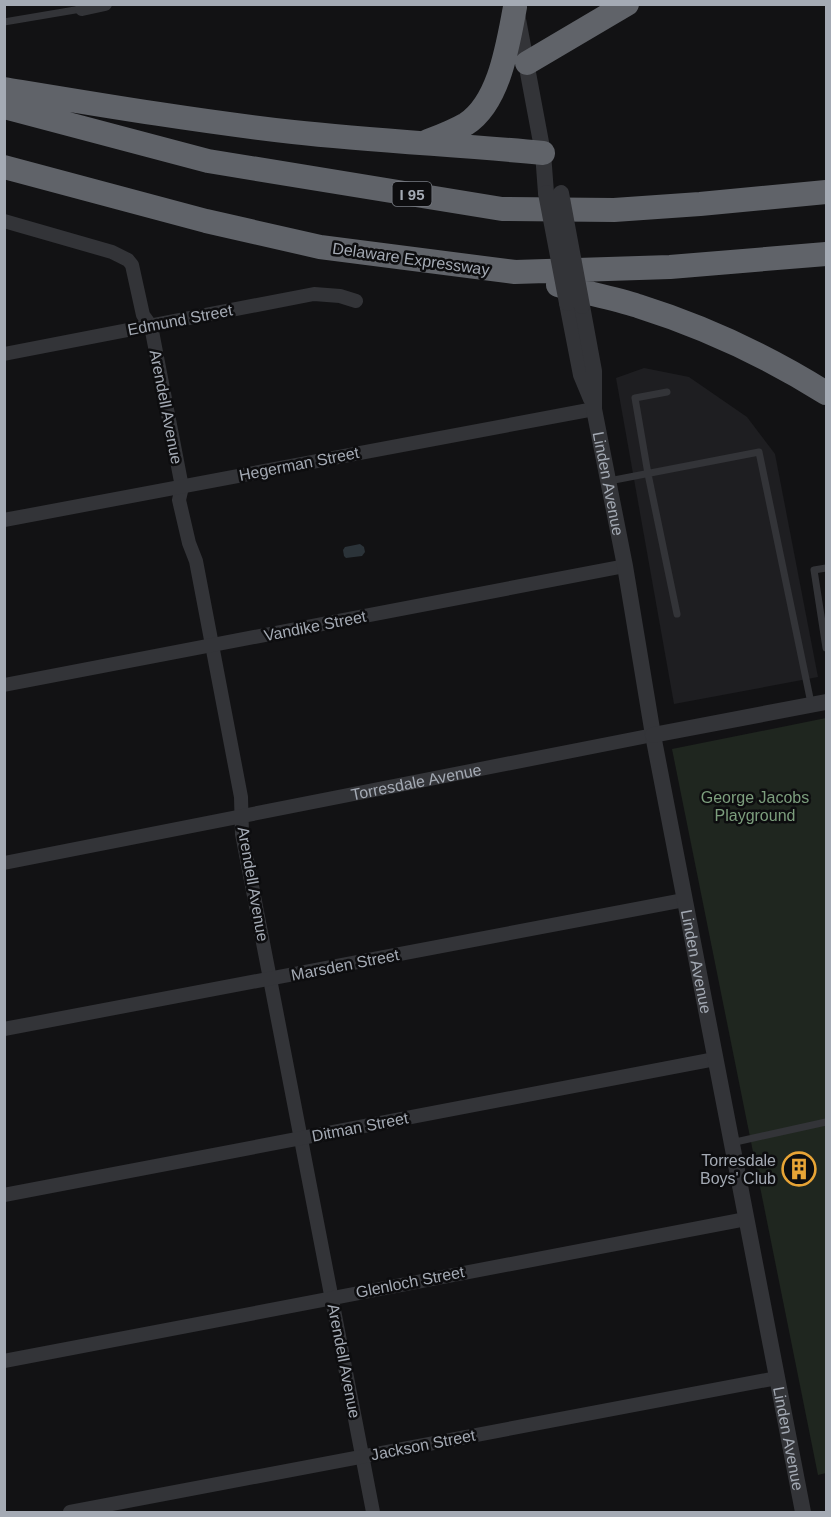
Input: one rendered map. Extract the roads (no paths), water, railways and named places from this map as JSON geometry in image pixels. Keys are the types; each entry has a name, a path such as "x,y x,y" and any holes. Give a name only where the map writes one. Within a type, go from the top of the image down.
{"highway":[{"path":"527,63 627,4"},
{"path":"426,142 468,122 485,103 504,64 515,6"},
{"path":"4,88 234,125 357,138 543,153"},
{"name":"I 95","path":"4,106 208,161 502,209 614,210 826,192"},
{"name":"Delaware Expressway","path":"4,167 206,221 320,247 515,272 670,267 826,254"},
{"path":"515,272 636,305 681,320 758,353 826,393"}],"street":[{"path":"81,7 105,4"},
{"name":"Linden Avenue","path":"515,6 575,305 594,371 594,408 653,735 803,1512"},
{"name":"Arendell Avenue","path":"4,221 112,252 128,260 132,265 143,315 151,326 182,487 179,500 189,543 196,561 213,645 241,797 242,834 373,1512"},
{"name":"Edmund Street","path":"4,354 314,294 340,296 356,301"},
{"name":"Hegerman Street","path":"4,520 594,408"},
{"name":"Vandike Street","path":"4,685 624,566"},
{"name":"Torresdale Avenue","path":"4,863 819,704"},
{"name":"Marsden Street","path":"4,1029 684,900"},
{"name":"Ditman Street","path":"4,1195 715,1059"},
{"name":"Glenloch Street","path":"4,1361 746,1219"},
{"name":"Jackson Street","path":"70,1512 777,1378"}],"lane":[{"path":"4,22 81,7"},
{"path":"667,392 635,398 677,614"},
{"path":"608,481 759,452 819,704"},
{"path":"826,568 814,570 826,648"},
{"path":"732,1143 826,1122"}],"place":[{"name":"Torresdale Boys' Club","path":"799,1169"}],"park label":[{"name":"George Jacobs Playground","path":"755,806"}]}
